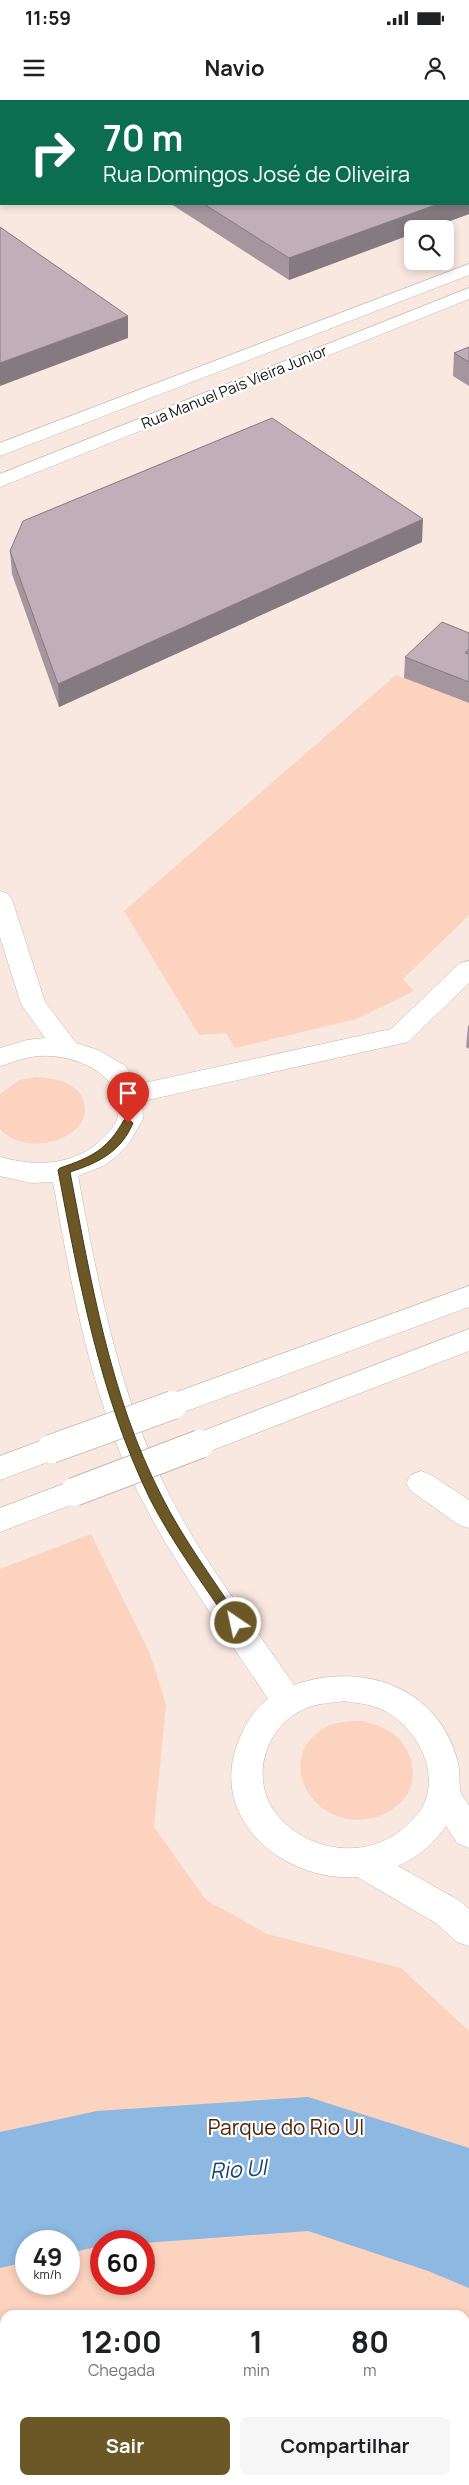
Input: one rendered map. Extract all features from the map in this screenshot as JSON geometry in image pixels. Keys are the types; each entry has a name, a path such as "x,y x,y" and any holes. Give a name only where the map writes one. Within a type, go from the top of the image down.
{"main road":[{"name":"Rua Manuel Pais Vieira Junior","path":"0,450 469,269"},
{"name":"Rua Manuel Pais Vieira Junior","path":"0,481 469,293"},
{"path":"0,899 33,1004 66,1048"},
{"path":"130,1095 398,1036 469,969"},
{"path":"0,1057 16,1051 42,1047 66,1048 88,1054 108,1065 121,1078 130,1095 131,1113 124,1132 110,1149 89,1162 64,1170 36,1173 0,1166"},
{"path":"64,1170 77,1241 106,1368 131,1440 156,1498 288,1702"},
{"path":"0,1468 469,1296"},
{"path":"0,1520 469,1340"},
{"path":"421,1483 469,1516"},
{"path":"344,1688 373,1692 399,1703 421,1721 437,1743 444,1768 444,1795 434,1819 416,1840 391,1855 362,1863 332,1863 302,1855 278,1839 258,1817 248,1792 246,1766 253,1740 268,1719 288,1702 315,1691 344,1688"},
{"path":"444,1795 469,1833"},
{"path":"362,1863 448,1912 469,1931"}],"green space":[{"path":"396,675 469,703 469,915 403,979 414,991 356,1019 235,1048 226,1033 199,1035 124,911"},
{"path":"36,1077 53,1079 68,1084 75,1088 84,1101 84,1115 79,1125 70,1134 50,1142 28,1143 8,1136 0,1129 0,1094 19,1080"},
{"name":"Parque do Rio Ul","path":"91,1534 151,1656 166,1705 154,1827 206,1900 267,1934 401,1968 469,2031 469,2310 0,2310 0,1569"},
{"path":"364,1721 386,1729 398,1738 408,1752 413,1777 408,1793 391,1810 372,1818 347,1819 330,1813 316,1802 306,1788 301,1772 302,1755 310,1740 326,1727 340,1722"}],"building":[{"path":"206,205 435,205 289,258"},
{"path":"0,227 128,316 0,363"},
{"path":"469,347 469,362 454,353"},
{"path":"272,418 423,519 58,684 10,551 23,521"},
{"path":"442,622 469,633 469,649 465,653 469,654 469,682 405,657"}],"waterway":[{"name":"Rio Ul","path":"0,2200 97,2179 308,2164 460,2213 469,2219"}],"route":[{"path":"128,1123 124,1132 110,1149 89,1162 64,1170 77,1241 106,1368 131,1440 156,1498 194,1561 236,1623"}]}
